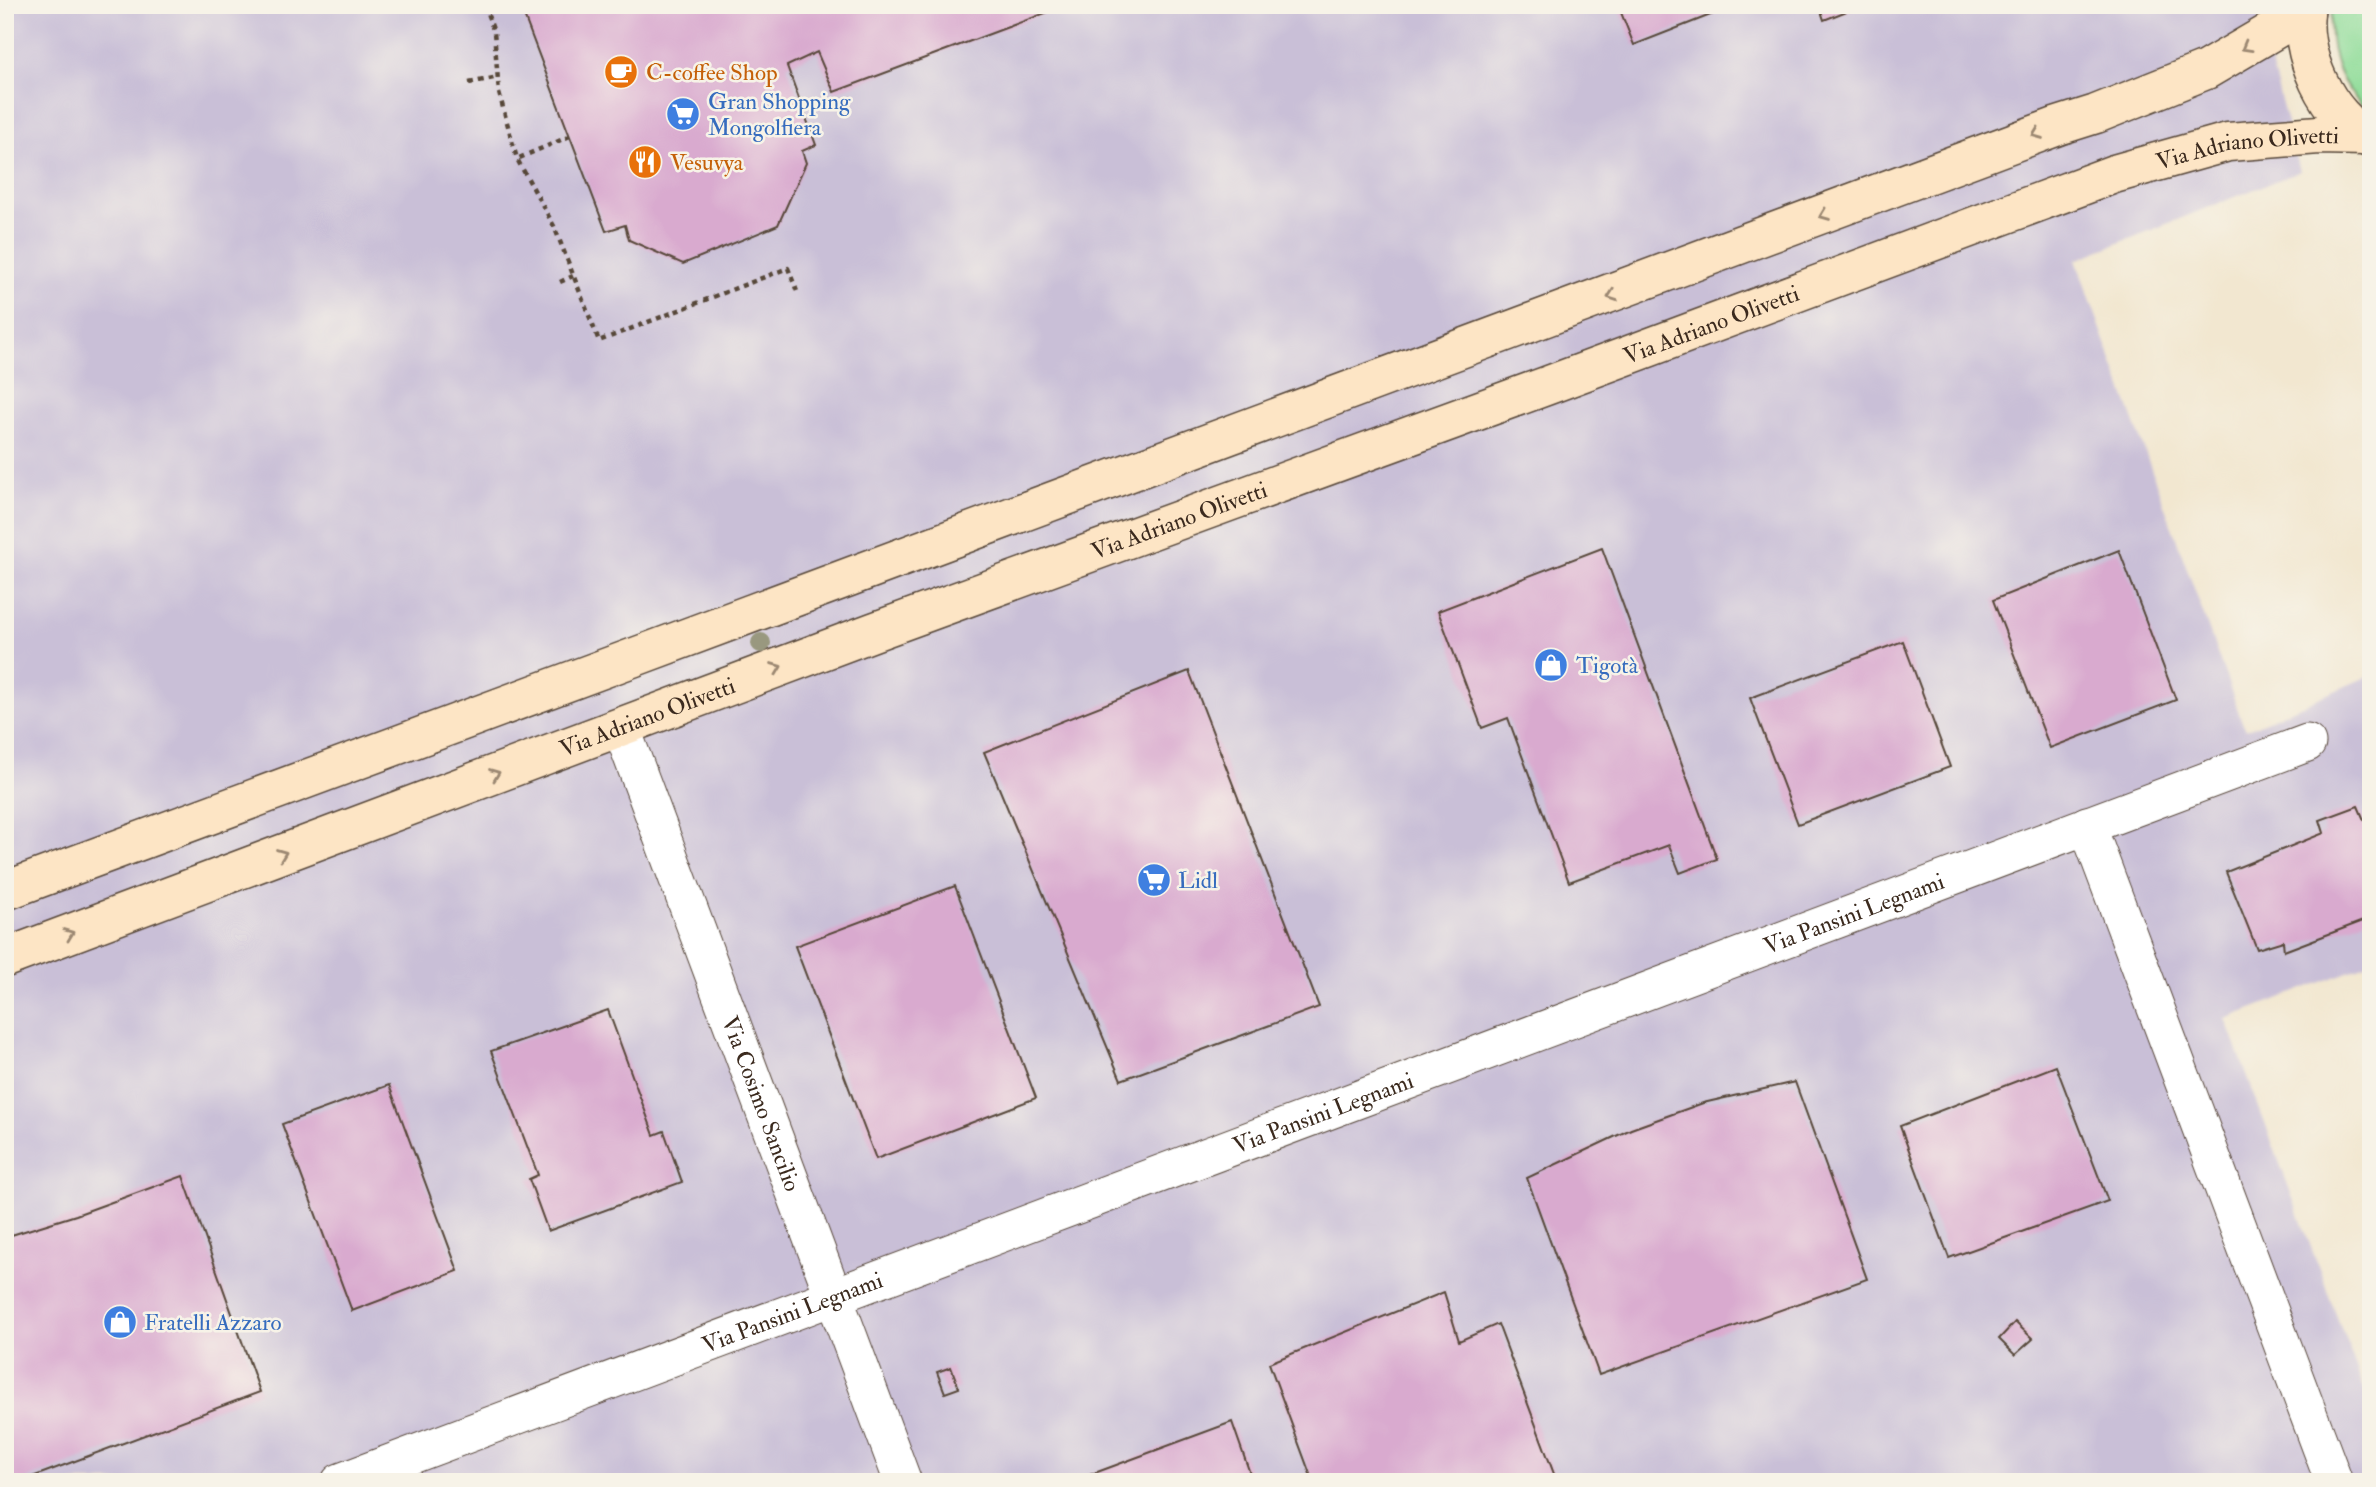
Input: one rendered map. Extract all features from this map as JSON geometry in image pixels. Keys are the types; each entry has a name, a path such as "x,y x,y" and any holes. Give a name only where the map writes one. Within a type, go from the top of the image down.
{"street":[{"name":"Via Adriano Olivetti","path":"5,891 2096,114 2206,70 2306,9 2307,48 2318,82 2338,112 2368,138"},
{"name":"Via Adriano Olivetti","path":"5,958 2114,174 2228,142 2319,135 2368,138"},
{"name":"Via Cosimo Sancilio","path":"621,727 903,1482"},
{"name":"Via Pansini Legnami","path":"340,1482 2307,743"},
{"path":"2087,825 2334,1482"}],"path":[{"path":"484,5 494,32 499,93 517,159 554,226 599,341 788,268 798,295"},
{"path":"469,83 498,77"},
{"path":"517,159 570,136"},
{"path":"560,282 573,276"}],"shaded area":[{"path":"5,5 2264,5 2258,16 2300,171 2076,260 2245,730 2371,675 2371,963 2226,1019 2371,1408 2371,1482 5,1482"}],"green space":[{"path":"2333,5 2371,5 2371,115 2351,93 2338,71 2331,38"}],"building":[{"name":"Gran Shopping Mongolfiera","path":"520,5 1049,5 1051,11 834,92 817,52 787,66 816,145 802,151 806,163 778,225 683,264 629,240 625,225 606,231"},
{"path":"1618,5 1736,5 1634,45"},
{"path":"1819,5 1862,5 1824,20"},
{"name":"Tigotà","path":"1602,548 1717,859 1680,873 1669,845 1569,882 1508,718 1482,728 1438,611"},
{"path":"2119,550 2176,700 2050,748 1993,600"},
{"path":"1903,641 1950,767 1798,824 1750,698"},
{"name":"Lidl","path":"1189,671 1319,1007 1121,1080 984,752"},
{"path":"2358,806 2364,820 2371,817 2371,918 2284,951 2283,941 2257,949 2226,872 2324,833 2320,820"},
{"path":"955,886 1036,1098 876,1159 795,946"},
{"path":"608,1010 654,1135 664,1131 682,1182 548,1231 529,1179 538,1175 491,1051"},
{"path":"2056,1066 2108,1201 1949,1258 1900,1126"},
{"path":"1795,1082 1867,1279 1599,1375 1527,1178 1631,1129 1703,1103"},
{"path":"389,1085 458,1271 352,1311 282,1124"},
{"name":"Fratelli Azzaro","path":"183,1176 260,1392 19,1482 5,1482 5,1237 76,1215"},
{"path":"1444,1292 1459,1341 1498,1324 1557,1482 1313,1482 1269,1363"},
{"path":"2015,1322 2033,1339 2015,1355 1999,1339"},
{"path":"951,1367 959,1388 945,1393 937,1372"},
{"path":"1232,1422 1253,1482 1073,1482 1073,1481"}],"place":[{"name":"C-coffee Shop","path":"621,72"},
{"name":"Gran Shopping Mongolfiera","path":"683,114"},
{"name":"Vesuvya","path":"645,162"},
{"name":"Tigotà","path":"1551,665"},
{"name":"Lidl","path":"1154,880"},
{"name":"Fratelli Azzaro","path":"120,1322"}]}
